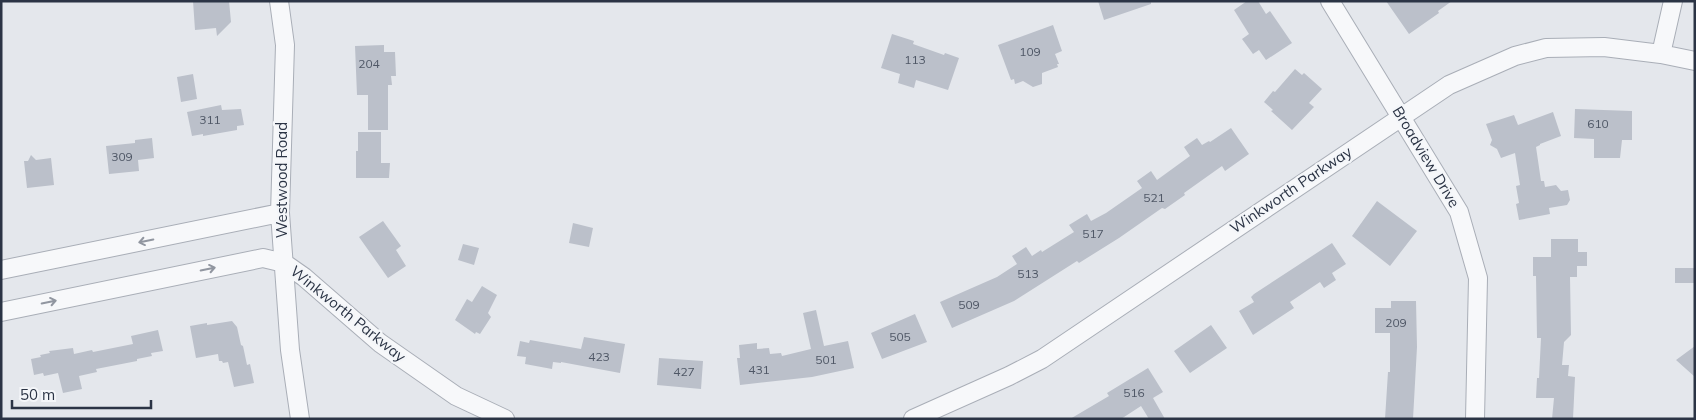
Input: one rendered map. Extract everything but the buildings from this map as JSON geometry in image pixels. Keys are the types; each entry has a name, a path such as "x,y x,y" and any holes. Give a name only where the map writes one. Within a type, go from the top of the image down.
{"street":[{"name":"Westwood Road","path":"279,1 285,45 280,213 290,350 300,419"},
{"name":"Broadview Drive","path":"1330,1 1460,212 1478,278 1475,419"},
{"path":"1661,54 1673,1"},
{"name":"Winkworth Parkway","path":"913,419 1042,359 1449,84 1514,56 1546,48 1604,47 1695,60"},
{"path":"1,270 280,213"},
{"name":"Winkworth Parkway","path":"1,312 263,258 284,263 304,277 380,344 456,396 505,419"}]}
